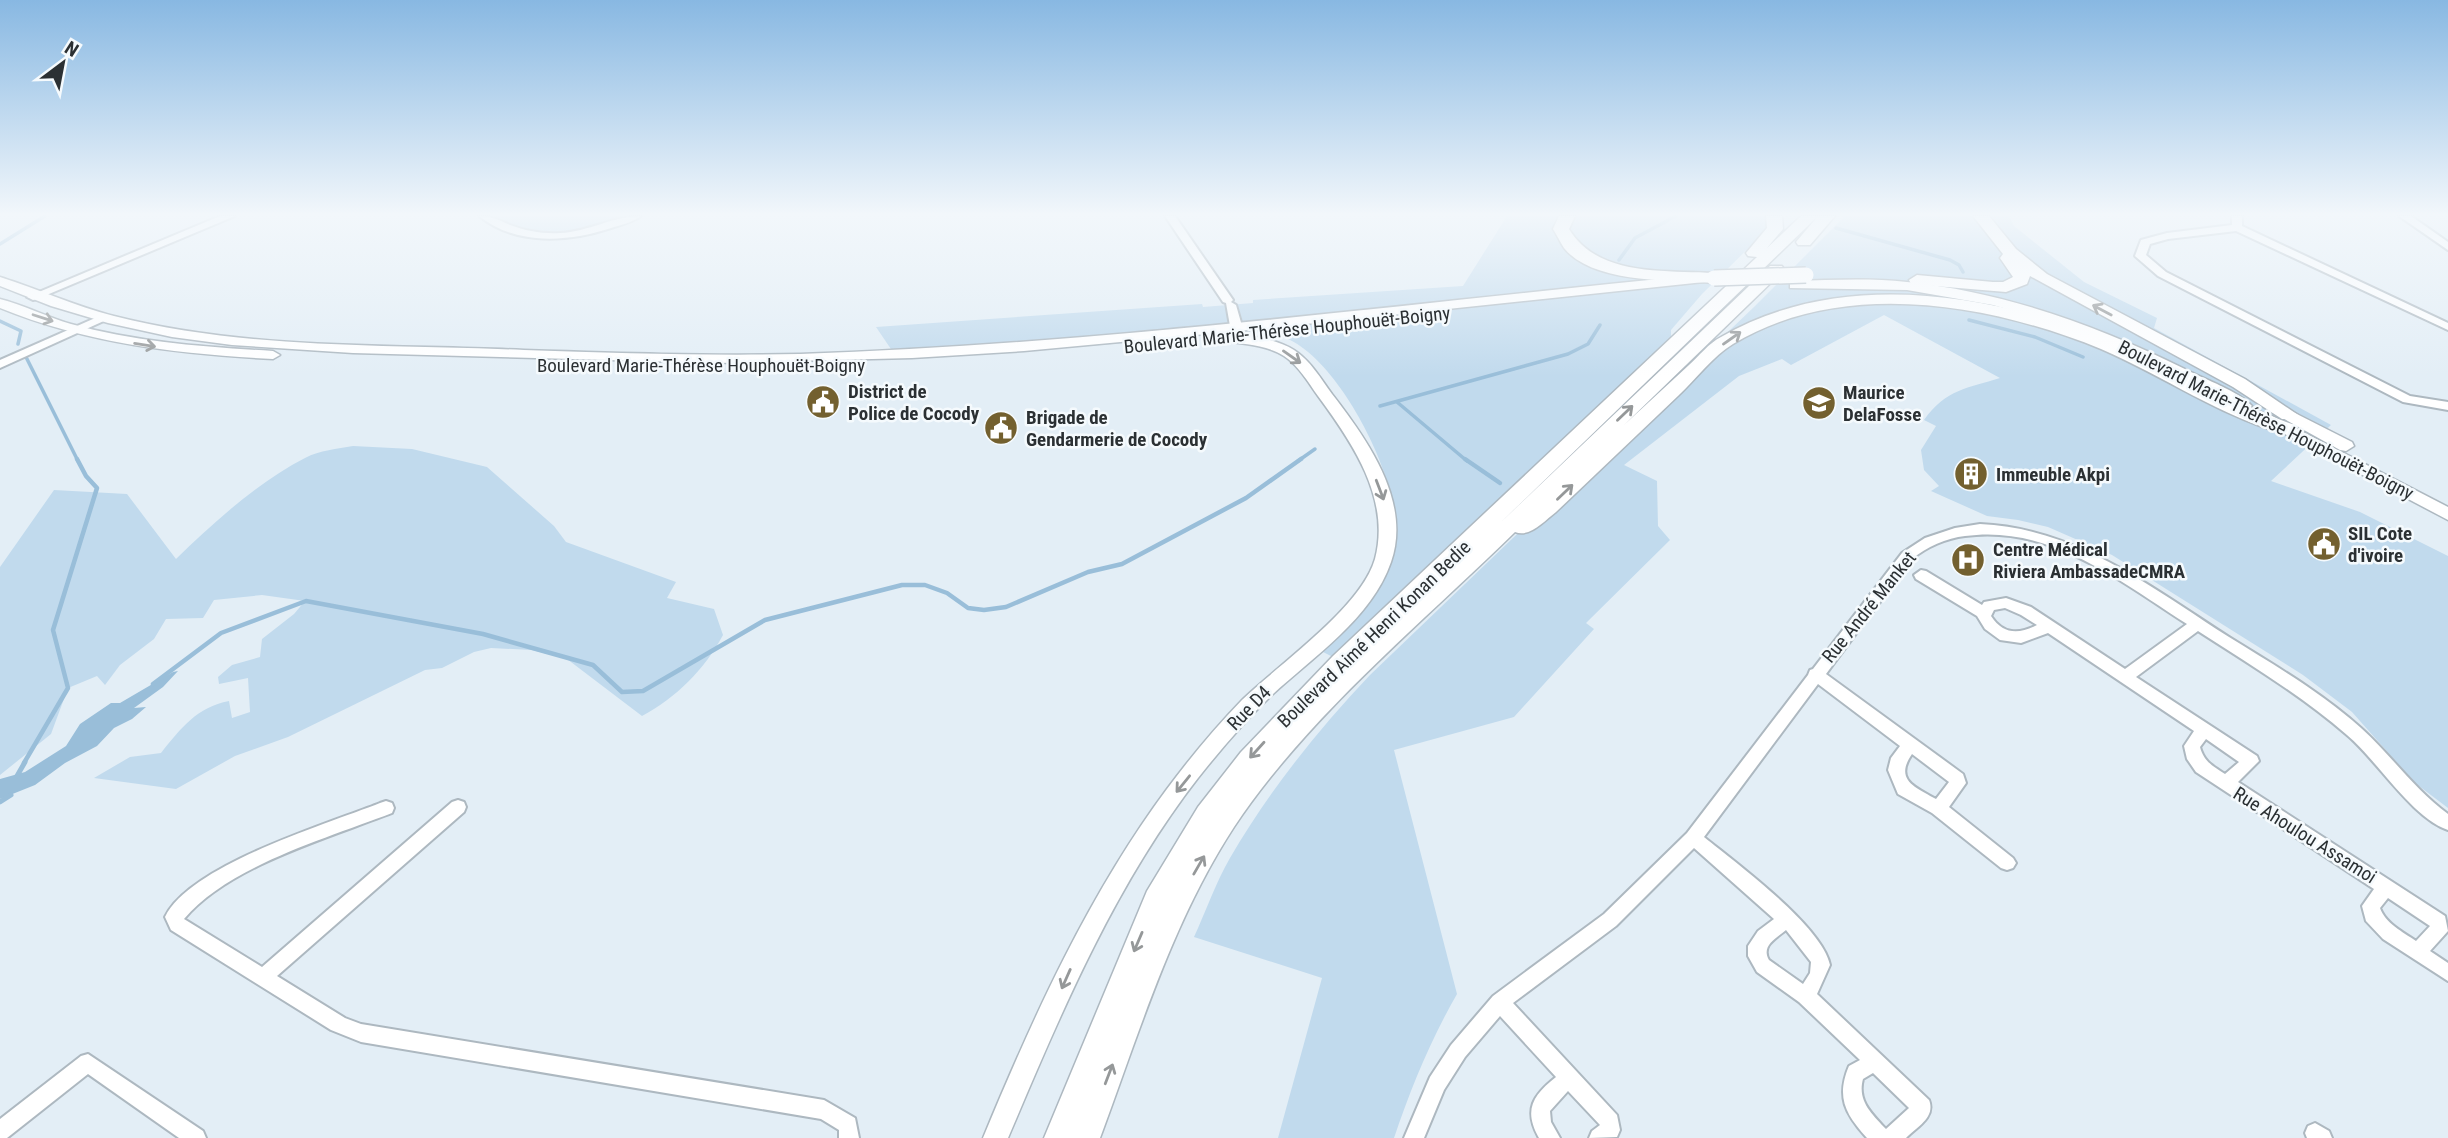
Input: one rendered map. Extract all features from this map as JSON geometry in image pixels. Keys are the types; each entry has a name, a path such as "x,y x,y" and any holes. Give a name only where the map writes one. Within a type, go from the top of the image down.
{"highway":[{"path":"1623,269 1712,282"},
{"path":"1674,343 1679,330 1738,269"},
{"name":"Boulevard Aimé Henri Konan Bedie","path":"1059,1138 1156,899 1207,814 1241,770 1304,698 1753,269"},
{"name":"Boulevard Aimé Henri Konan Bedie","path":"1085,1138 1143,984 1176,906 1224,821 1265,767 1319,707 1776,269"},
{"path":"1917,280 2006,287 2021,280 2022,274 2018,269"},
{"path":"2031,269 2041,277 2247,388 2289,422"},
{"path":"1436,597 1549,507 1724,342 1762,321 1805,308 1897,300 1952,305 2022,318 2069,331 2132,356 2262,422 2289,422"}],"main road":[{"name":"Boulevard Marie-Thérèse Houphouët-Boigny","path":"0,281 33,297 102,318 167,331 264,343 369,349 769,359 1232,332 1314,330 1712,282 1878,276 1917,280 2000,296 2106,328 2143,343 2289,422 2448,514"},
{"name":"Boulevard Marie-Thérèse Houphouët-Boigny","path":"1800,280 1910,286 1977,298 2028,311 2139,351 2448,501"},
{"name":"Boulevard Marie-Thérèse Houphouët-Boigny","path":"0,303 78,330 169,348 325,358 761,369 921,363 1232,332"},
{"name":"Rue D4","path":"995,1138 1072,964 1114,884 1173,797 1220,739 1248,707 1353,608 1372,586 1383,561 1388,540 1384,501 1371,466 1342,417 1293,356 1232,332"}],"street":[{"path":"33,297 101,269"},
{"path":"1206,269 1228,302 1232,332"},
{"path":"2156,269 2407,399 2448,406"},
{"path":"2332,269 2448,327"},
{"path":"0,364 102,318"},
{"name":"Rue André Manket","path":"1414,1138 1437,1084 1458,1051 1500,1002 1610,920 1693,838 1907,556 1925,542 1967,529 2020,532 2074,549 2106,565 2291,682 2341,719 2426,807 2448,823"},
{"path":"1921,575 1984,614 1988,624 1995,630 2015,638 2032,636 2047,626"},
{"name":"Rue Ahoulou Assamoi","path":"1984,614 1989,606 2006,603 2017,606 2251,761 2225,784"},
{"path":"2124,678 2198,623"},
{"path":"1815,674 1958,780 1938,807"},
{"name":"Rue Ahoulou Assamoi","path":"2203,730 2192,746 2195,759 2225,784 2441,924 2417,952"},
{"path":"1909,746 1897,763 1897,779 1904,789 1938,807 2007,863"},
{"path":"263,977 458,807"},
{"path":"386,808 229,872 179,909 174,918 177,924 338,1024 361,1033 824,1110 848,1125 849,1138"},
{"path":"1693,838 1787,919 1821,963 1821,969 1806,996"},
{"name":"Rue Ahoulou Assamoi","path":"2386,887 2373,900 2372,915 2389,933 2448,973"},
{"path":"1787,919 1764,936 1757,946 1757,956 1763,967 1806,996 1922,1108 1891,1138"},
{"path":"1500,1002 1610,1122 1610,1130 1599,1138"},
{"path":"1875,1062 1856,1073 1850,1092 1852,1104 1880,1138"},
{"path":"0,1131 88,1063 196,1138"},
{"path":"1550,1138 1541,1124 1539,1113 1542,1102 1569,1078"}],"shaded area":[{"path":"1474,269 1727,269 1671,330 1671,338 1335,658 1321,651 1361,611 1375,592 1386,573 1393,552 1395,529 1384,472 1369,436 1334,379 1305,350 1290,340 1272,334 1227,331 1031,350 895,355 876,327 1202,304 1203,307 1253,303 1253,300 1463,286"},
{"path":"1792,269 2068,269 2084,282 2157,318 2154,328 2331,425 2271,481 2360,512 2448,556 2448,808 2415,783 2352,712 2303,675 2112,555 2048,527 1987,516 1931,491 1939,486 1924,470 1921,450 1936,426 1924,420 1941,402 1958,391 2000,378 1884,315 1791,365 1782,359 1739,376 1624,465 1657,481 1658,526 1670,540 1586,623 1594,629 1514,717 1394,750 1457,994 1422,1065 1394,1138 1278,1138 1322,978 1194,937 1230,858 1295,762 1370,675"},
{"path":"353,446 412,449 487,467 554,526 566,542 676,582 667,598 714,609 723,635 708,659 688,682 666,701 642,716 567,659 532,650 491,648 474,652 442,668 425,670 288,737 235,756 176,789 94,778 130,757 161,753 183,727 208,708 229,701 232,718 250,712 248,678 219,684 218,677 232,665 260,657 262,639 294,614 305,601 262,595 214,600 203,618 166,619 154,639 120,665 105,685 97,676 68,688 51,734 0,775 0,567 54,490 127,494 176,559 237,504 287,468 317,453"},
{"path":"178,671 163,687 134,708 146,707 132,719 114,728 97,746 65,763 35,785 0,799 0,779 25,772 66,746 80,724 111,703 120,703"}],"waterway":[{"path":"1969,320 2035,337 2083,357"},
{"path":"0,321 21,331 18,344"},
{"path":"1380,406 1568,354 1588,344 1600,325"},
{"path":"26,357 77,459"},
{"path":"1397,402 1467,461"},
{"path":"1298,461 1315,449"},
{"path":"24,763 68,688 53,630 97,488 86,476 77,459"},
{"path":"153,684 221,633 306,601 483,634 593,665 622,692 643,691 765,620 902,585 925,585 947,593 968,608 984,610 1006,607 1088,572 1122,564 1246,498 1301,459"},
{"path":"1465,459 1500,483"},
{"path":"17,776 25,762"},
{"path":"0,802 11,795"}],"place":[{"name":"District de Police de Cocody","path":"823,402"},
{"name":"Maurice DelaFosse","path":"1819,403"},
{"name":"Brigade de Gendarmerie de Cocody","path":"1001,428"},
{"name":"Immeuble Akpi","path":"1971,474"},
{"name":"SIL Cote d'ivoire","path":"2324,544"},
{"name":"Centre Médical Riviera AmbassadeCMRA","path":"1968,560"}]}
